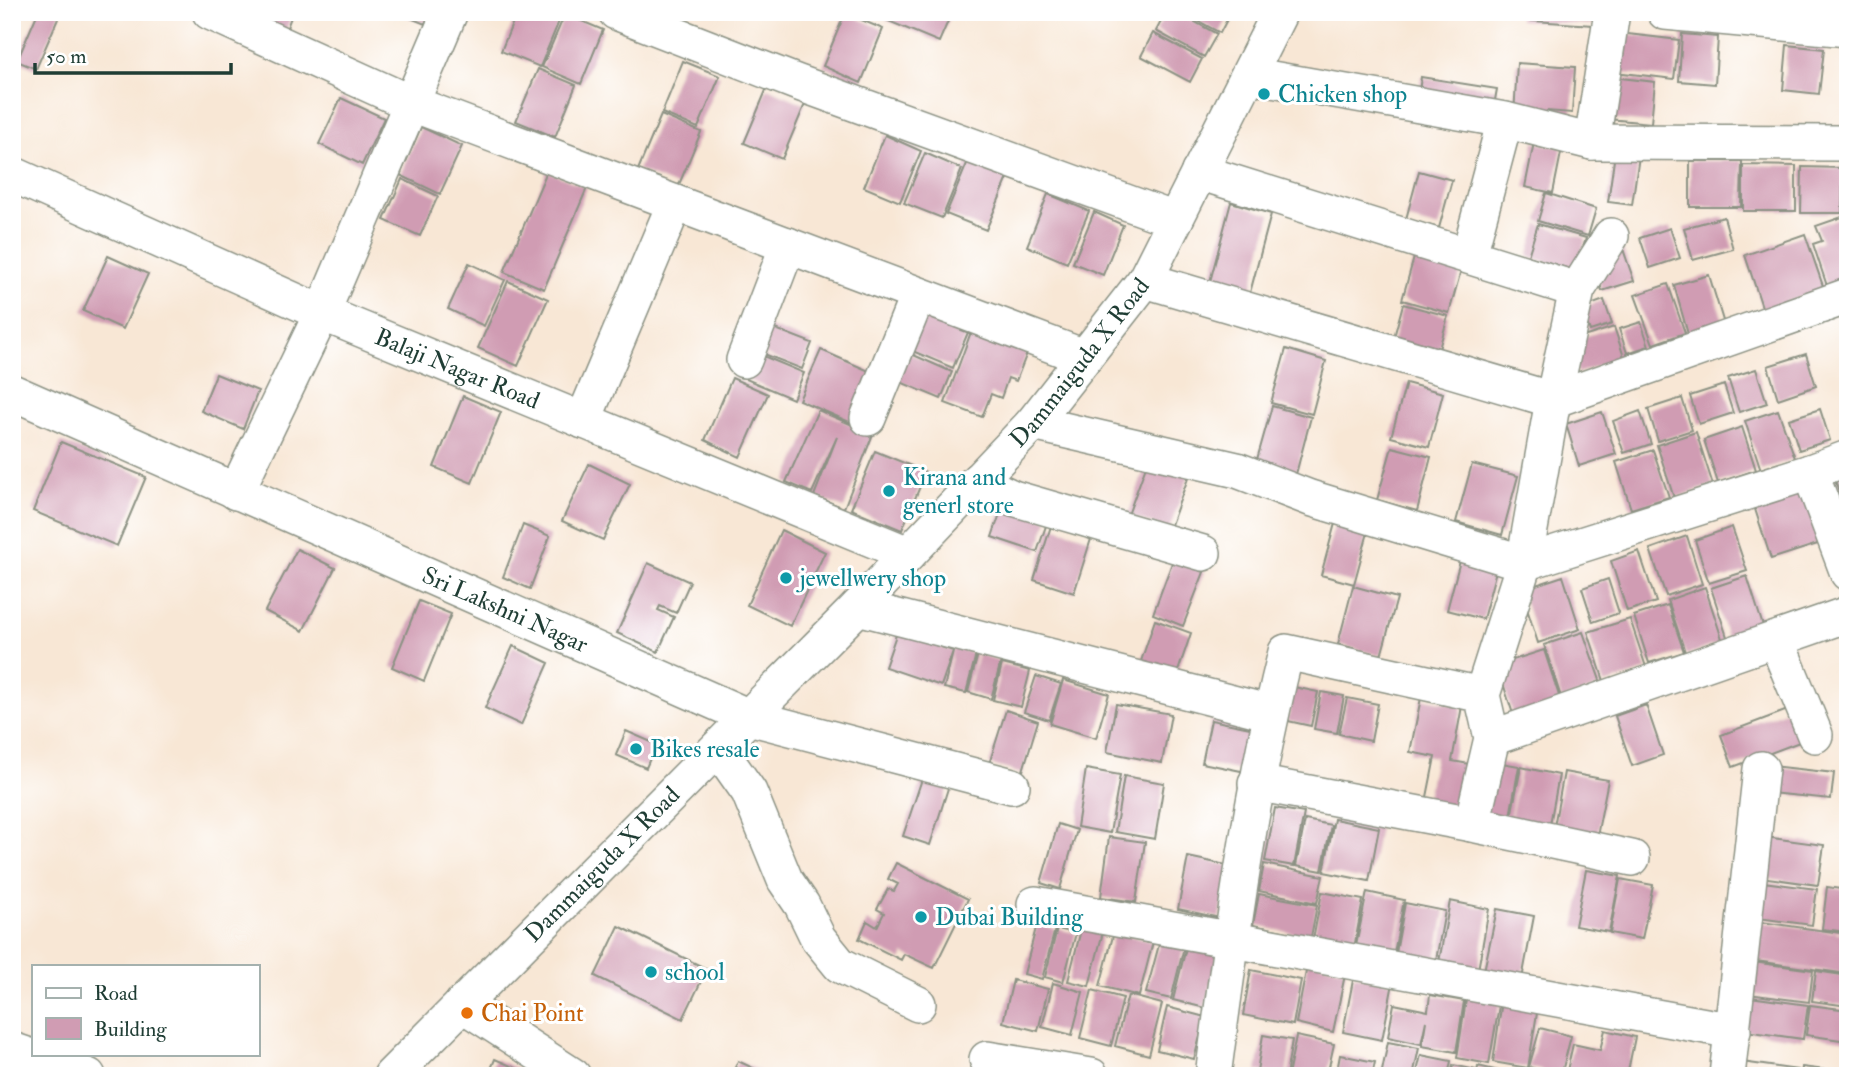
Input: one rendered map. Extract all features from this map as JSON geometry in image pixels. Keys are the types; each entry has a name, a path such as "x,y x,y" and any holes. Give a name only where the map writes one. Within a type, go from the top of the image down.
{"street":[{"path":"210,12 410,103 1084,357"},
{"path":"236,492 322,313 450,12"},
{"path":"616,12 796,82 1175,220"},
{"name":"Dammaiguda X Road","path":"391,1076 858,607 1033,423 1145,280 1280,12"},
{"path":"1592,142 1612,12"},
{"path":"1665,12 1848,29"},
{"path":"1249,75 1505,120 1592,142 1848,144"},
{"path":"1469,255 1505,120"},
{"path":"1199,172 1577,290"},
{"name":"Balaji Nagar Road","path":"12,174 322,313 908,554"},
{"path":"583,421 675,203"},
{"path":"1472,824 1492,738 1482,695 1524,563 1552,400 1577,290 1611,236"},
{"path":"744,360 788,245"},
{"path":"1145,280 1552,400 1848,296"},
{"path":"868,418 918,295"},
{"name":"Sri Lakshni Nagar","path":"12,392 748,717 1013,786"},
{"path":"1033,423 1237,470 1310,498 1524,563 1848,458"},
{"path":"1810,472 1848,573"},
{"path":"977,481 1013,498 1203,553"},
{"path":"858,607 1271,713"},
{"path":"1492,738 1848,614"},
{"path":"1776,640 1815,735"},
{"path":"1213,1076 1256,783 1286,652 1482,695"},
{"path":"718,748 749,792 785,880 802,905 818,938 840,965 918,1004"},
{"path":"1727,1076 1762,769"},
{"path":"1256,783 1632,858"},
{"path":"1035,904 1733,1031"},
{"path":"462,1004 573,1076"},
{"path":"12,1050 88,1076"},
{"path":"987,1059 1091,1076"}],"building":[{"path":"38,12 61,12 36,69 17,61"},
{"path":"247,12 293,12 282,40"},
{"path":"396,12 430,12 425,24"},
{"path":"517,12 562,14 540,67 501,51"},
{"path":"889,12 952,12 939,42 886,20"},
{"path":"1166,12 1177,12 1217,34 1204,57 1156,31"},
{"path":"1182,12 1231,12 1220,33"},
{"path":"1520,12 1594,12 1593,25 1519,20"},
{"path":"845,13 883,29 861,83 823,66"},
{"path":"565,14 603,30 581,84 542,67"},
{"path":"1153,33 1202,59 1190,82 1141,56"},
{"path":"1619,33 1679,40 1674,79 1615,72"},
{"path":"1682,34 1718,37 1715,84 1679,81"},
{"path":"1787,45 1824,49 1819,94 1783,90"},
{"path":"683,61 720,76 698,128 662,113"},
{"path":"1517,63 1575,67 1572,113 1547,111 1546,118 1514,116"},
{"path":"538,69 576,85 555,137 516,121"},
{"path":"1421,77 1497,89 1493,111 1418,99"},
{"path":"1612,77 1655,82 1651,123 1608,119"},
{"path":"767,88 805,104 782,159 744,143"},
{"path":"341,98 384,118 362,165 319,144"},
{"path":"661,115 701,132 678,187 638,170"},
{"path":"421,127 462,146 440,194 400,175"},
{"path":"885,135 921,151 900,202 864,187"},
{"path":"1534,142 1562,148 1553,193 1525,187"},
{"path":"925,153 962,169 942,218 904,203"},
{"path":"1615,153 1639,156 1632,205 1608,202"},
{"path":"968,161 1008,178 986,230 946,214"},
{"path":"1690,161 1742,161 1741,207 1690,207"},
{"path":"1743,165 1796,166 1796,211 1743,211"},
{"path":"1802,167 1843,168 1842,213 1801,213"},
{"path":"547,171 587,188 544,289 504,272"},
{"path":"1419,171 1452,180 1439,228 1406,219"},
{"path":"402,179 438,196 420,236 384,220"},
{"path":"1546,193 1596,209 1588,236 1538,221"},
{"path":"1048,194 1089,211 1067,263 1027,246"},
{"path":"1231,202 1271,214 1247,304 1207,293"},
{"path":"1094,212 1123,225 1103,275 1073,263"},
{"path":"1848,215 1848,278 1827,286 1813,244 1822,241 1816,226"},
{"path":"1724,217 1733,249 1693,260 1684,228"},
{"path":"1538,224 1586,238 1576,271 1528,256"},
{"path":"1670,228 1680,258 1650,268 1640,238"},
{"path":"1805,234 1824,289 1763,310 1745,255"},
{"path":"1623,249 1634,281 1602,291 1599,280"},
{"path":"1415,254 1462,267 1449,313 1402,300"},
{"path":"108,256 148,274 123,329 83,311"},
{"path":"469,263 505,280 484,326 448,309"},
{"path":"1709,275 1724,324 1688,334 1674,285"},
{"path":"508,281 548,299 518,366 478,348"},
{"path":"1668,284 1685,333 1653,344 1635,295"},
{"path":"1604,300 1612,324 1590,331 1582,308"},
{"path":"1403,304 1448,316 1436,360 1391,348"},
{"path":"926,312 969,330 953,368 910,350"},
{"path":"1641,322 1649,346 1627,353 1619,329"},
{"path":"768,326 812,343 802,369 759,352"},
{"path":"1614,327 1624,357 1578,373 1568,342"},
{"path":"971,332 1027,353 1016,381 1008,378 1001,398 991,394 982,417 945,403"},
{"path":"1286,349 1326,361 1312,414 1271,403"},
{"path":"821,350 876,374 854,424 799,400"},
{"path":"756,353 804,373 793,399 746,379"},
{"path":"909,353 952,372 941,399 898,381"},
{"path":"1806,354 1816,386 1778,399 1768,366"},
{"path":"1756,369 1767,403 1739,412 1728,378"},
{"path":"216,374 258,391 243,429 201,411"},
{"path":"732,378 768,394 740,457 705,440"},
{"path":"1406,383 1443,393 1429,447 1391,437"},
{"path":"1724,385 1733,413 1699,424 1690,396"},
{"path":"463,396 501,412 472,483 434,467"},
{"path":"1682,398 1692,430 1658,441 1648,409"},
{"path":"1272,406 1311,417 1296,474 1256,463"},
{"path":"1820,409 1830,440 1799,450 1789,419"},
{"path":"818,410 873,434 844,508 814,496 837,437 812,493 786,482"},
{"path":"1778,410 1795,458 1761,470 1745,421"},
{"path":"1640,411 1651,444 1624,453 1613,421"},
{"path":"1602,412 1616,454 1579,466 1566,424"},
{"path":"1742,427 1756,470 1718,483 1704,440"},
{"path":"1696,432 1713,485 1674,498 1657,445"},
{"path":"61,442 146,477 117,546 33,511"},
{"path":"1392,447 1431,457 1417,511 1377,500"},
{"path":"1653,450 1669,497 1631,509 1616,462"},
{"name":"Kirana and generl store","path":"875,451 926,472 902,530 851,509"},
{"path":"1150,455 1191,470 1169,530 1128,515"},
{"path":"589,464 630,484 603,540 562,521"},
{"path":"1472,464 1518,476 1502,535 1456,522"},
{"path":"1848,472 1848,508 1845,509 1834,477"},
{"path":"1812,487 1830,540 1771,559 1754,506"},
{"path":"1003,505 1048,520 1037,552 992,537"},
{"path":"1337,516 1370,525 1354,584 1321,575"},
{"path":"523,525 550,536 530,589 503,577"},
{"path":"1051,526 1091,539 1074,593 1034,580"},
{"path":"1732,527 1747,571 1709,583 1695,540"},
{"name":"jewellwery shop","path":"781,530 825,552 790,626 747,605"},
{"path":"1687,536 1702,584 1666,596 1650,549"},
{"path":"297,549 335,568 303,631 265,611"},
{"path":"1639,551 1656,602 1627,611 1611,561"},
{"path":"1461,557 1497,567 1483,619 1447,610"},
{"path":"1173,560 1204,572 1183,626 1153,614"},
{"path":"648,563 690,582 676,613 660,606 658,610 674,617 658,652 617,633"},
{"path":"1563,576 1580,629 1538,643 1521,590"},
{"path":"1747,576 1764,629 1728,640 1711,588"},
{"path":"1608,579 1619,613 1593,622 1582,588"},
{"path":"1353,586 1397,598 1381,656 1338,644"},
{"path":"1705,587 1723,642 1686,655 1668,600"},
{"path":"419,601 451,614 424,681 392,667"},
{"path":"1668,605 1684,652 1649,663 1634,616"},
{"path":"1630,619 1647,670 1605,684 1588,632"},
{"path":"1155,620 1191,633 1173,686 1137,673"},
{"path":"897,632 953,651 941,686 885,667"},
{"path":"1583,632 1602,686 1562,700 1544,645"},
{"path":"513,646 549,663 521,725 485,708"},
{"path":"954,648 976,654 966,693 944,688"},
{"path":"1544,650 1561,702 1514,717 1497,665"},
{"path":"978,654 1001,661 991,699 968,692"},
{"path":"1002,664 1030,671 1021,707 993,700"},
{"path":"1036,676 1061,684 1049,720 1024,712"},
{"path":"1063,680 1109,694 1096,738 1050,724"},
{"path":"1294,687 1318,692 1311,726 1288,721"},
{"path":"1321,692 1344,696 1337,733 1314,729"},
{"path":"1347,698 1378,704 1371,741 1339,734"},
{"path":"1421,698 1462,706 1452,761 1475,765 1466,810 1426,802 1435,757 1410,752"},
{"path":"1116,704 1171,714 1162,763 1107,752"},
{"path":"1646,705 1663,755 1632,766 1615,716"},
{"path":"1793,708 1805,740 1733,767 1721,735"},
{"path":"1006,710 1038,721 1022,774 989,764"},
{"path":"1211,720 1255,729 1246,772 1202,763"},
{"name":"Bikes resale","path":"626,731 656,744 646,768 616,755"},
{"path":"1496,762 1519,766 1509,822 1486,817"},
{"path":"1772,766 1834,773 1831,799 1769,793"},
{"path":"1521,767 1559,775 1549,830 1510,822"},
{"path":"1086,769 1120,775 1110,833 1077,827"},
{"path":"1564,772 1608,780 1596,841 1553,832"},
{"path":"924,773 950,782 930,845 903,836"},
{"path":"1124,776 1164,783 1155,839 1115,832"},
{"path":"1275,808 1304,813 1294,866 1265,861"},
{"path":"1334,819 1379,828 1369,881 1324,872"},
{"path":"1305,820 1331,825 1322,871 1296,866"},
{"path":"1058,824 1077,830 1060,889 1041,883"},
{"path":"1109,837 1145,842 1136,902 1101,897"},
{"path":"1765,837 1824,845 1818,885 1760,877"},
{"path":"1188,857 1231,866 1220,918 1178,909"},
{"name":"Dubai Building","path":"896,863 968,899 934,968 904,954 901,960 859,939 867,921 877,927 884,913 877,909 888,889 894,891 898,884 888,879"},
{"path":"1264,864 1323,876 1317,903 1259,891"},
{"path":"1586,870 1620,876 1609,932 1575,926"},
{"path":"1620,879 1653,885 1642,939 1610,933"},
{"path":"1763,882 1817,889 1812,925 1758,918"},
{"path":"1827,887 1848,890 1848,932 1822,929"},
{"path":"1322,892 1363,900 1354,948 1313,940"},
{"path":"1367,892 1404,900 1394,953 1356,946"},
{"path":"1259,894 1317,905 1311,937 1253,925"},
{"path":"1450,901 1489,909 1478,970 1439,962"},
{"path":"1405,903 1445,911 1436,960 1396,953"},
{"path":"1497,909 1534,916 1522,979 1484,971"},
{"path":"1754,921 1848,934 1848,974 1749,960"},
{"path":"1037,924 1055,929 1042,979 1024,974"},
{"name":"school","path":"619,926 707,969 683,1019 595,976"},
{"path":"1082,926 1103,932 1089,986 1068,981"},
{"path":"1057,929 1076,933 1063,982 1045,977"},
{"path":"1114,932 1153,942 1139,996 1100,986"},
{"path":"1188,940 1220,948 1205,1008 1173,1000"},
{"path":"1160,941 1184,947 1171,999 1146,993"},
{"path":"1308,961 1346,970 1333,1032 1296,1023"},
{"path":"1752,962 1813,970 1809,1002 1748,994"},
{"path":"1251,970 1301,980 1293,1025 1243,1015"},
{"path":"1816,971 1848,976 1848,1006 1812,1001"},
{"path":"1354,975 1393,983 1382,1040 1343,1032"},
{"path":"1013,980 1048,989 1038,1031 1003,1022"},
{"path":"1053,983 1083,992 1072,1035 1042,1027"},
{"path":"1092,990 1123,998 1111,1046 1080,1038"},
{"path":"1467,994 1500,1000 1489,1064 1457,1058"},
{"path":"1128,995 1162,1004 1149,1055 1115,1046"},
{"path":"1430,995 1464,1001 1456,1052 1422,1046 1426,1021 1421,1044 1388,1037 1394,1004 1428,1011"},
{"path":"1750,997 1808,1005 1803,1039 1745,1031"},
{"path":"1502,1001 1538,1007 1528,1068 1493,1062"},
{"path":"1810,1005 1848,1010 1848,1041 1806,1035"},
{"path":"1167,1007 1205,1017 1194,1059 1157,1050"},
{"path":"1540,1028 1571,1036 1561,1076 1529,1067"},
{"path":"1605,1030 1635,1037 1627,1076 1566,1075 1573,1044 1600,1050"},
{"path":"1263,1035 1292,1040 1286,1076 1257,1071"},
{"path":"1296,1036 1334,1044 1327,1076 1288,1076"},
{"path":"1388,1042 1419,1048 1413,1076 1381,1076"},
{"path":"1340,1055 1375,1062 1372,1076 1336,1076"},
{"path":"1421,1055 1451,1061 1448,1076 1416,1076"},
{"path":"495,1059 534,1076 488,1076"},
{"path":"738,1061 770,1076 731,1076"},
{"path":"1742,1062 1798,1070 1797,1076 1740,1076"},
{"path":"1453,1065 1476,1070 1475,1076 1451,1076"},
{"path":"1478,1066 1507,1073 1506,1076 1477,1076"},
{"path":"1802,1067 1848,1073 1848,1076 1801,1076"}],"place":[{"name":"Chicken shop","path":"1264,94"},
{"name":"Kirana and generl store","path":"889,491"},
{"name":"jewellwery shop","path":"786,578"},
{"name":"Bikes resale","path":"636,749"},
{"name":"Dubai Building","path":"921,917"},
{"name":"school","path":"651,972"},
{"name":"Chai Point","path":"467,1013"}]}
